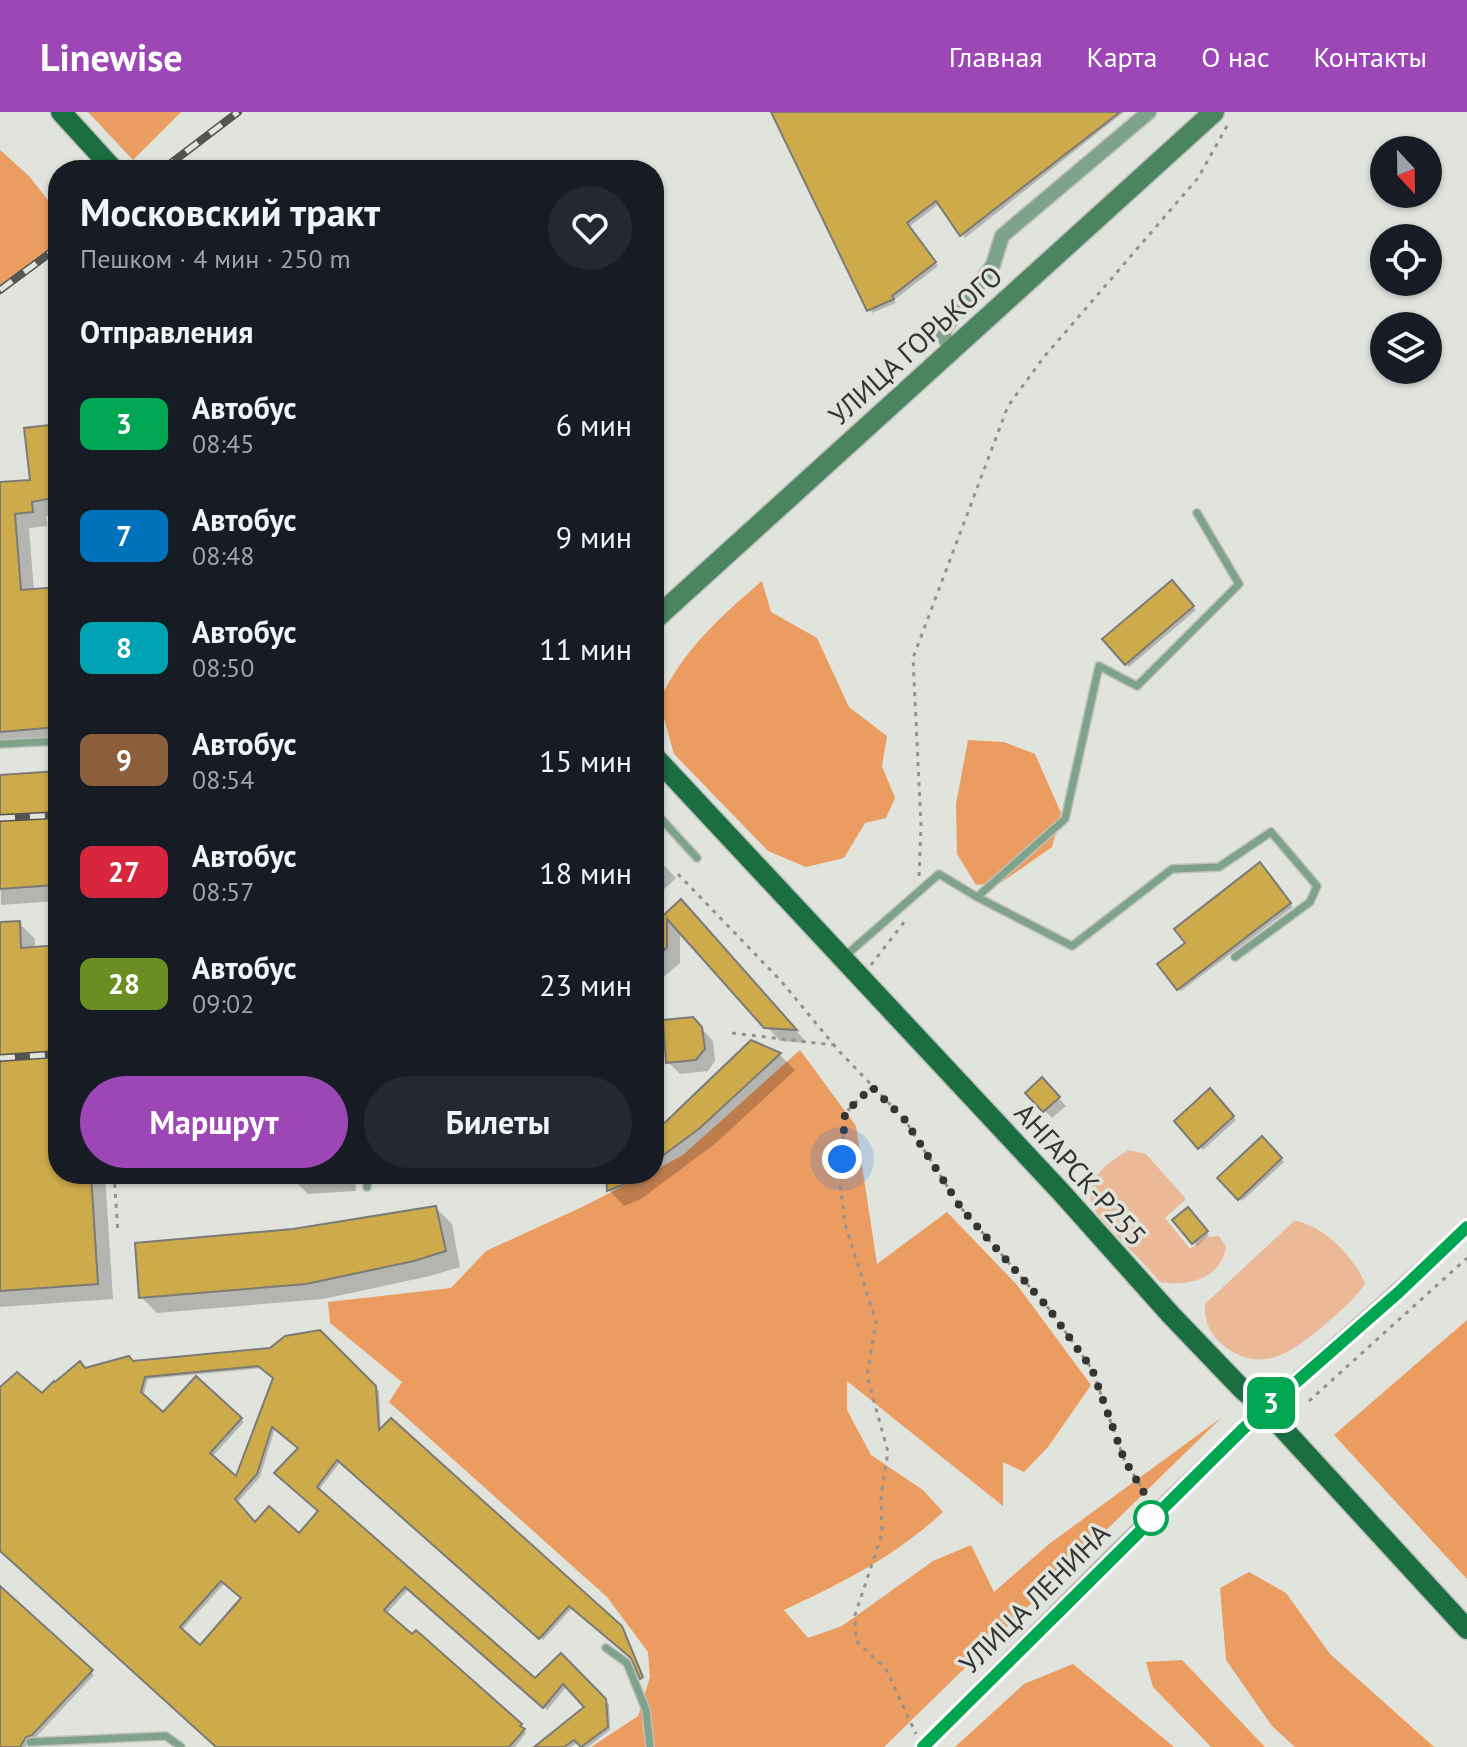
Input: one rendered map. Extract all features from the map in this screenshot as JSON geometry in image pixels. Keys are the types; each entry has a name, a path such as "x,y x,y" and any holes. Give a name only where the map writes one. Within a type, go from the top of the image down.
{"main road":[{"path":"61,112 105,160"},
{"name":"АНГАРСК-Р255","path":"664,767 1171,1315 1265,1409 1466,1628"}],"street":[{"path":"951,350 942,332 993,265 1002,236 1149,112"},
{"name":"УЛИЦА ГОРЬКОГО","path":"664,611 951,350 1220,119"},
{"name":"УЛИЦА ЛЕНИНА","path":"923,1747 1156,1513 1265,1409 1399,1292 1467,1227"}],"lane":[{"path":"977,897 1065,819 1099,666 1137,686 1239,584 1197,513"},
{"path":"0,744 48,742"},
{"path":"664,822 697,858"},
{"path":"842,958 939,874 1072,946 1172,869 1219,867 1271,832 1317,886 1310,902 1235,957"},
{"path":"606,1648 627,1663 646,1710 650,1747"},
{"path":"30,1742 166,1736 181,1747"}],"path":[{"path":"860,977 910,915 919,882 921,826 913,658 1008,406 1044,357 1198,178 1220,119"},
{"path":"678,874 781,981 872,1087 905,1120 961,1208 1049,1309 1092,1369 1124,1459 1156,1513"},
{"path":"732,1033 833,1045"},
{"path":"872,1087 845,1113 840,1182 845,1224 876,1322 867,1376 888,1452 881,1495 882,1534 855,1615 856,1641 886,1669 916,1733"},
{"path":"115,1184 118,1234"},
{"path":"1309,1401 1467,1258"}],"shaded area":[{"path":"88,112 181,112 133,160"},
{"path":"0,150 29,176 48,200 48,251 32,268 0,292"},
{"path":"762,581 771,612 817,638 849,707 887,736 882,766 895,798 886,818 865,823 844,858 806,867 768,851 674,754 664,719 664,692 691,650"},
{"path":"968,740 1004,742 1035,754 1061,813 1052,847 1002,882 976,885 957,854 956,804"},
{"path":"800,1050 856,1126 877,1264 947,1212 1017,1285 1091,1385 1048,1447 1024,1472 1003,1462 1003,1506 847,1381 847,1410 871,1455 923,1490 943,1512 868,1567 784,1610 808,1638 842,1626 933,1561 971,1545 994,1592 1049,1544 1221,1418 884,1747 591,1747 638,1716 650,1677 648,1652 607,1597 389,1402 402,1382 330,1323 328,1302 451,1288 486,1251 627,1184 664,1184 664,1165 683,1155"},
{"path":"1129,1150 1146,1154 1186,1199 1165,1218 1190,1249 1207,1237 1219,1236 1226,1247 1223,1258 1210,1273 1191,1282 1160,1282 1096,1212 1091,1202 1093,1183 1104,1168"},
{"path":"1294,1221 1327,1235 1346,1253 1365,1284 1334,1317 1287,1352 1264,1359 1238,1355 1215,1337 1207,1322 1205,1304"},
{"path":"1467,1320 1467,1579 1334,1435"},
{"path":"1249,1572 1286,1593 1330,1654 1434,1747 1295,1747 1272,1726 1226,1660 1220,1588"},
{"path":"1182,1660 1265,1747 1211,1747 1153,1687 1146,1662"},
{"path":"1073,1664 1174,1747 955,1747 1024,1684"}],"building":[{"path":"771,112 1120,112 960,236 936,201 907,223 936,262 892,296 894,299 867,311"},
{"path":"48,425 48,499 32,502 33,512 15,514 21,590 48,588 48,728 0,732 0,482 30,480 24,428"},
{"path":"1172,580 1194,606 1125,665 1102,639"},
{"path":"48,772 48,886 0,889 0,775"},
{"path":"1260,862 1291,903 1177,990 1157,964 1185,943 1174,929"},
{"path":"681,899 797,1030 764,1028 667,919 667,947 664,950 664,915"},
{"path":"20,921 21,948 48,946 48,1184 92,1184 98,1284 0,1291 0,922"},
{"path":"693,1017 702,1027 705,1049 696,1060 666,1063 664,1020"},
{"path":"751,1040 781,1053 700,1128 664,1155 664,1123"},
{"path":"1042,1077 1060,1097 1043,1112 1025,1093"},
{"path":"1210,1088 1234,1116 1198,1149 1174,1121"},
{"path":"1262,1136 1282,1158 1238,1200 1217,1178"},
{"path":"607,1184 625,1184 607,1191"},
{"path":"436,1206 446,1251 414,1261 306,1284 139,1298 135,1243 293,1229"},
{"path":"1188,1207 1208,1231 1192,1244 1172,1220"},
{"path":"320,1330 376,1386 379,1430 391,1418 622,1626 643,1677 640,1679 631,1658 569,1606 539,1639 337,1460 317,1487 535,1678 561,1653 606,1699 608,1727 581,1747 574,1740 564,1747 534,1747 584,1707 563,1684 543,1708 405,1587 384,1610 412,1634 416,1630 522,1724 520,1726 525,1729 509,1747 216,1747 0,1551 0,1387 17,1372 42,1393 80,1361 85,1368 129,1356 133,1361 270,1348 285,1336","holes":["258,1366 273,1378 236,1476 210,1453 242,1418 196,1376 163,1412 141,1392 145,1377","272,1427 298,1448 274,1473 318,1511 299,1533 269,1506 255,1522 235,1499 257,1474","221,1581 241,1598 200,1645 180,1627"]},
{"path":"0,1586 93,1670 32,1735 26,1737 20,1747 0,1747"}],"railway":[{"path":"175,160 238,112"},
{"path":"0,290 48,254"},
{"path":"0,818 48,816"},
{"path":"0,1058 48,1055"}],"bus line":[{"name":"3","path":"923,1747 1243,1429 1399,1292 1467,1227"}],"route":[{"path":"842,1159 845,1113 872,1087 905,1120 961,1208 1049,1309 1092,1369 1124,1459 1156,1513 1151,1518"}]}
